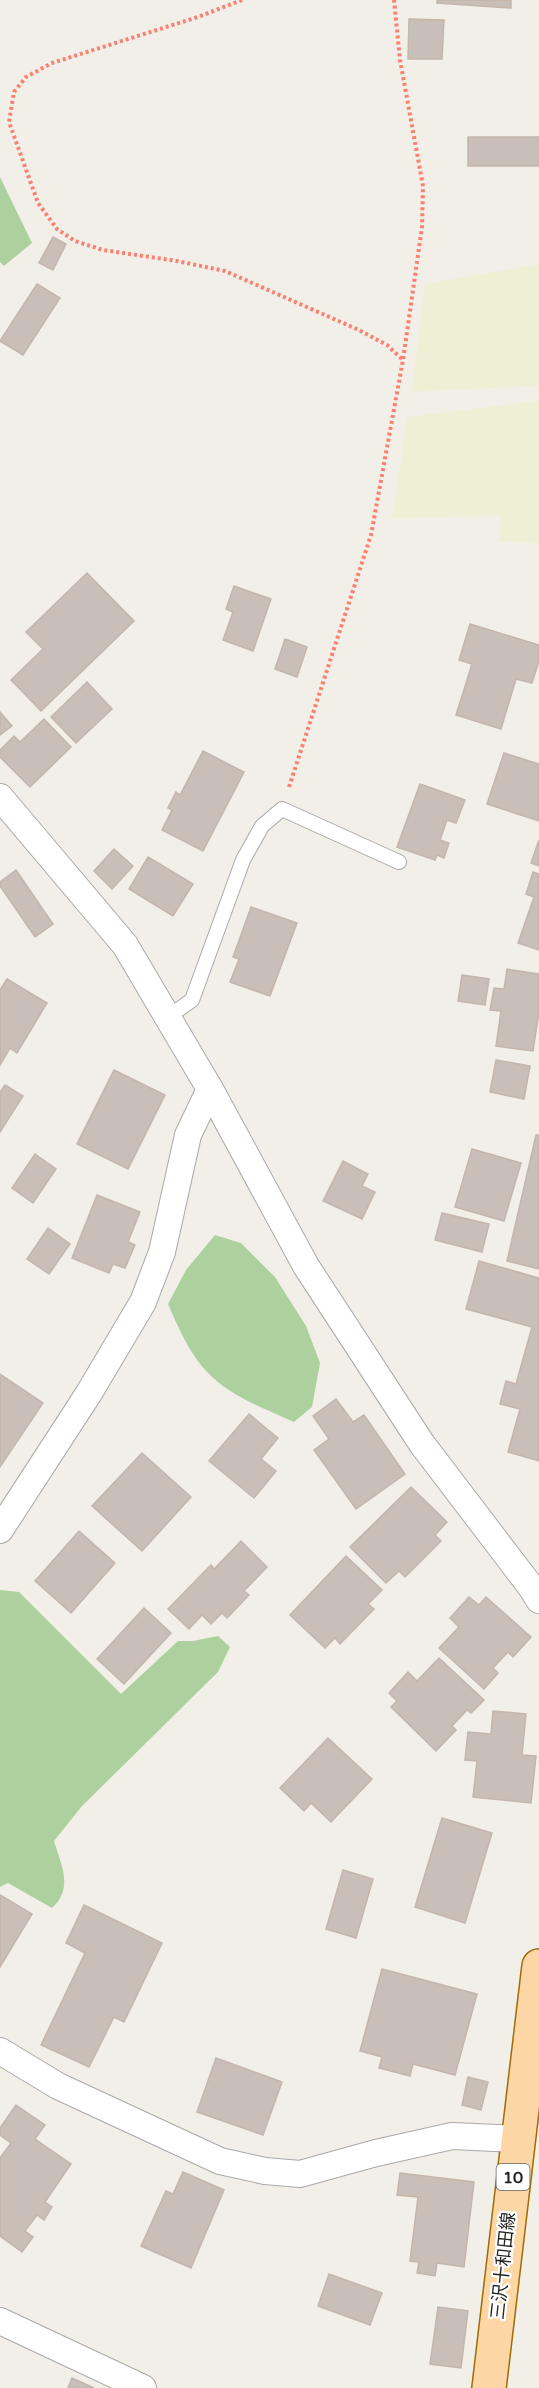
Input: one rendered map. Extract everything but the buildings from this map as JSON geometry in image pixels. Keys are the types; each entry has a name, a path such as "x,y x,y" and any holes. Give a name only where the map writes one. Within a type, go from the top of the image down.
{"main road":[{"name":"三沢十和田線","path":"489,2388 525,2127 539,1966"}],"street":[{"path":"0,797 126,945 210,1089 306,1266 422,1444 539,1600"},
{"path":"0,1530 89,1393 143,1302 162,1252 188,1136 210,1089"},
{"path":"0,2050 58,2086 199,2152 220,2161 265,2171 300,2174 452,2136 525,2127"},
{"path":"0,2321 143,2388"}],"lane":[{"path":"168,1017 192,1000 243,860 262,826 282,809 399,862"}],"path":[{"path":"242,0 198,17 52,63 27,77 14,92 9,122 38,202 57,229 75,241 103,250 225,271 368,335 387,345 403,360"},
{"path":"282,809 371,535 403,360 422,227 423,186 400,60 394,0"}],"green space":[{"path":"0,177 32,243 4,266 0,262"},
{"path":"539,264 539,386 412,392 425,284"},
{"path":"539,401 539,543 499,542 501,515 392,519 407,417"},
{"path":"215,1235 241,1243 275,1277 306,1326 320,1363 312,1407 294,1422 237,1395 208,1373 190,1349 168,1304 186,1270"},
{"path":"0,1590 19,1592 121,1694 178,1641 193,1641 218,1636 230,1647 218,1672 82,1806 54,1841 62,1867 64,1884 59,1900 52,1908 8,1883 0,1887"}]}
